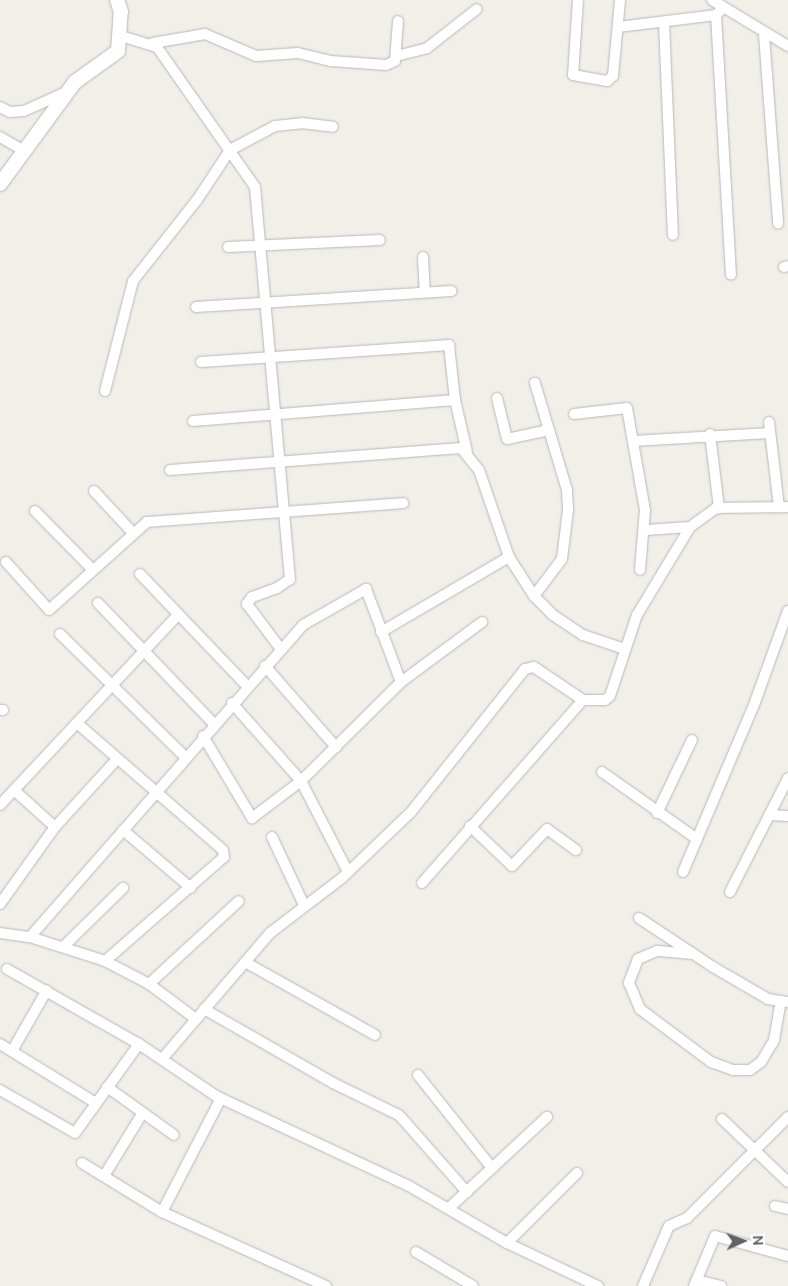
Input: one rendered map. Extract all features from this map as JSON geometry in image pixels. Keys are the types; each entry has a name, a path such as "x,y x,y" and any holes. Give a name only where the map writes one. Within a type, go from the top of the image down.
{"street":[{"path":"0,184 66,92 75,82 110,60 118,51 121,36 117,0"},
{"path":"578,0 573,76 611,79 620,0"},
{"path":"712,0 719,12 731,275"},
{"path":"396,56 427,48 478,9"},
{"path":"618,27 664,22 719,12 788,46"},
{"path":"121,36 153,43 205,34 256,56 298,53 331,61 386,65 393,64 396,56 398,20"},
{"path":"664,22 673,236"},
{"path":"764,35 778,223"},
{"path":"153,43 255,186 262,246 290,579 277,588 252,597 248,604 280,648"},
{"path":"0,106 10,112 24,111 66,92"},
{"path":"105,391 133,281 197,200 230,150 276,126 302,123 333,127"},
{"path":"0,137 24,151"},
{"path":"228,247 380,240"},
{"path":"423,257 425,292"},
{"path":"196,307 266,301 452,291"},
{"path":"201,362 449,345 455,400 467,452 479,470 509,557 534,596 553,615 583,635 625,650"},
{"path":"534,596 554,574 567,538 567,490 535,383"},
{"path":"497,398 506,439 549,430"},
{"path":"193,421 455,400"},
{"path":"574,414 627,408 646,530 640,570"},
{"path":"162,1059 270,933 348,872 411,812 525,669 534,667 583,700 593,702 610,696 637,615 690,527 708,510 719,508 783,507 770,428 633,441"},
{"path":"710,434 719,508"},
{"path":"170,470 461,448 467,452"},
{"path":"94,491 134,533"},
{"path":"6,562 49,610 147,522 285,513 403,502"},
{"path":"35,511 93,570"},
{"path":"646,530 690,527"},
{"path":"381,632 509,557"},
{"path":"140,574 247,686"},
{"path":"30,937 264,666 303,625 362,589 368,592 381,632 401,682"},
{"path":"98,603 214,724"},
{"path":"683,872 788,611"},
{"path":"0,805 78,724 178,615"},
{"path":"203,736 252,818 301,780 401,682 482,622"},
{"path":"60,634 185,757"},
{"path":"264,666 336,747"},
{"path":"422,883 470,826 583,700"},
{"path":"232,703 301,780 348,872"},
{"path":"78,724 154,793 223,850 221,864 105,960"},
{"path":"658,813 692,740"},
{"path":"0,904 55,827 117,759"},
{"path":"602,772 697,839"},
{"path":"730,892 788,778"},
{"path":"14,790 55,827"},
{"path":"769,815 788,816"},
{"path":"470,826 512,866 547,829 576,850"},
{"path":"123,830 191,888"},
{"path":"272,837 304,905"},
{"path":"64,946 123,888"},
{"path":"148,984 239,901"},
{"path":"639,918 693,954 768,999 784,1002 774,1040 762,1062 750,1070 733,1070 711,1062 640,1008 629,983 638,958 657,951 693,954"},
{"path":"0,933 30,937 105,960 148,984 196,1019"},
{"path":"245,962 375,1035"},
{"path":"6,969 47,990 139,1044 221,1098 409,1186 506,1243 598,1286"},
{"path":"12,1051 47,990"},
{"path":"204,1009 333,1083 399,1115 467,1192"},
{"path":"0,1044 96,1103"},
{"path":"0,1090 75,1133 139,1044"},
{"path":"418,1076 492,1168"},
{"path":"107,1087 174,1136"},
{"path":"162,1212 221,1098"},
{"path":"104,1176 142,1114"},
{"path":"449,1208 547,1117"},
{"path":"643,1286 669,1226 687,1218 788,1117"},
{"path":"722,1119 788,1182"},
{"path":"82,1163 162,1212 326,1286"},
{"path":"506,1243 577,1173"},
{"path":"775,1206 788,1209"},
{"path":"721,1286 696,1283 715,1236 788,1256"},
{"path":"416,1252 473,1286"}]}
